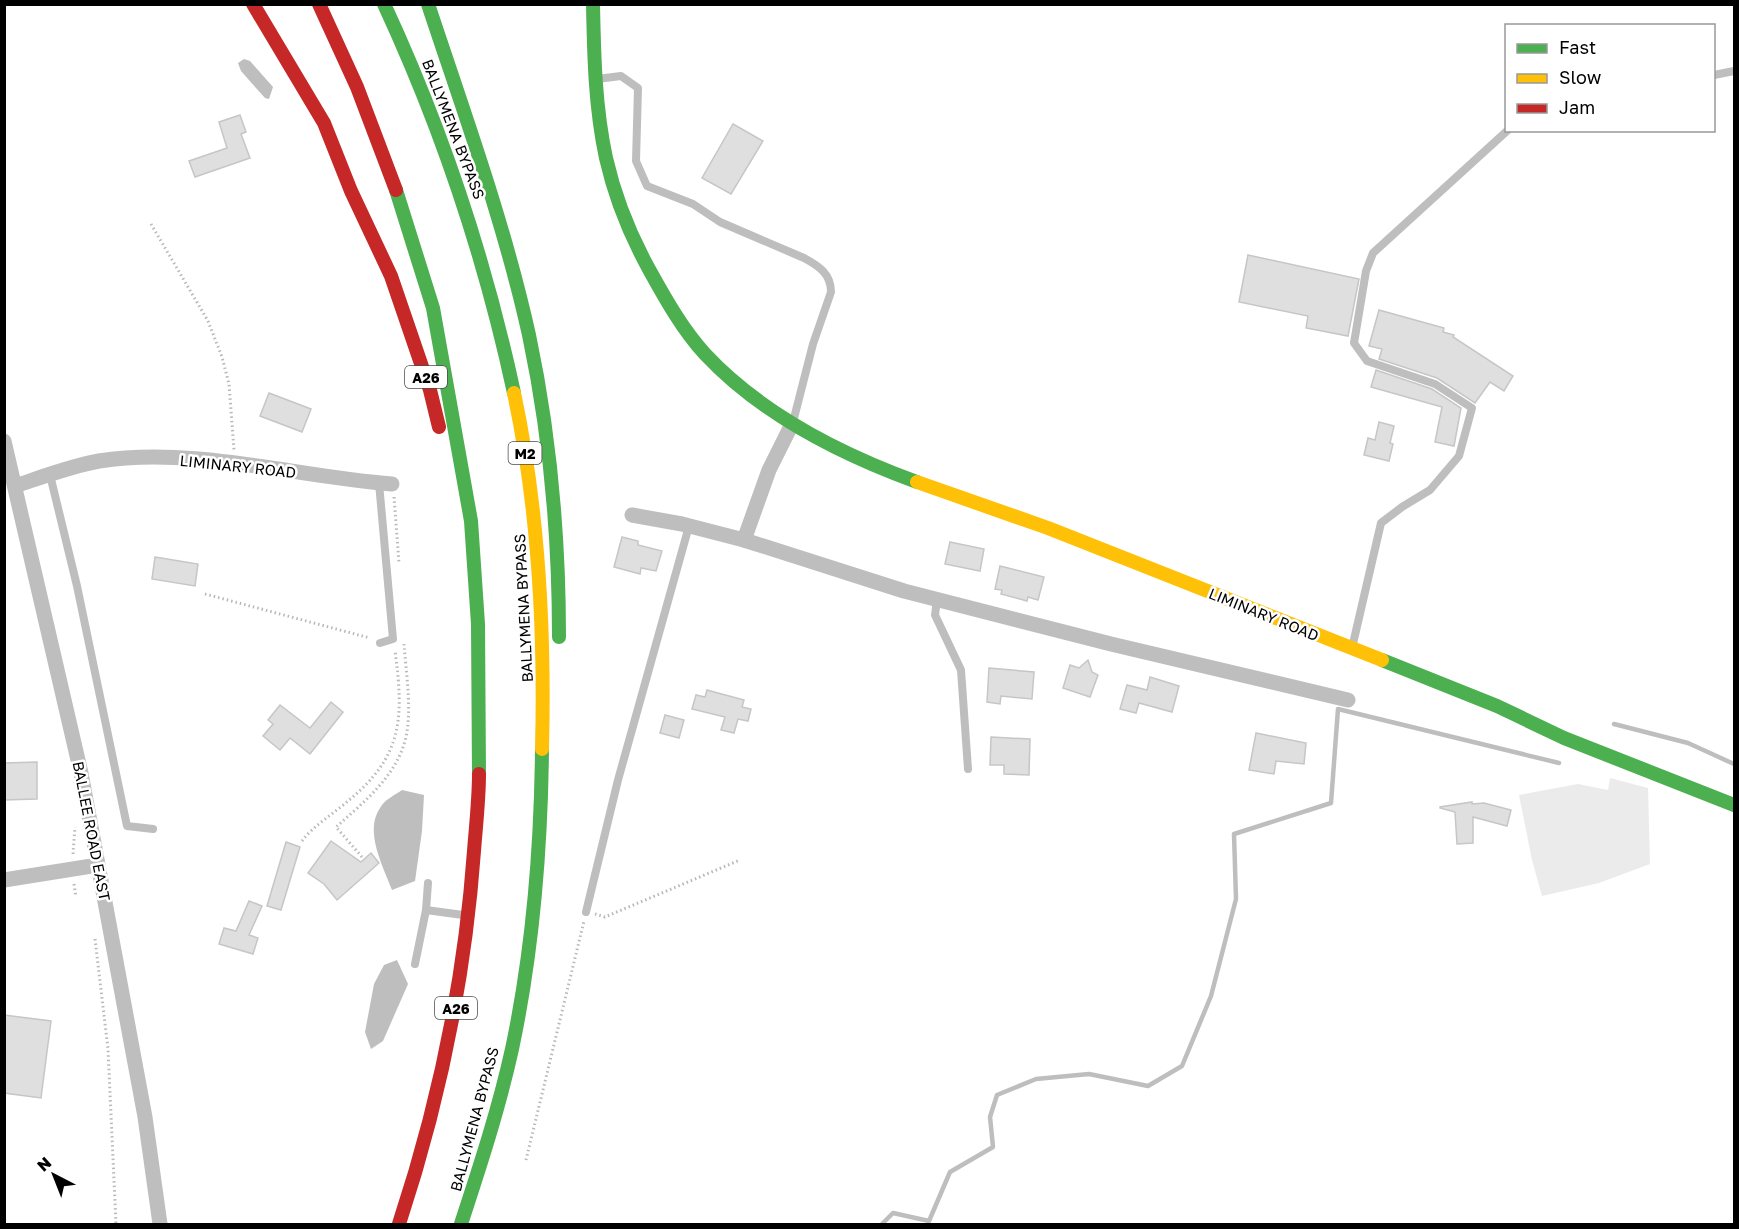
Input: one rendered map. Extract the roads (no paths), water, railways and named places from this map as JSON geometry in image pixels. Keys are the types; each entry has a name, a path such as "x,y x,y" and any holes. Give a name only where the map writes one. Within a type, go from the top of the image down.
{"main road":[{"name":"A26","path":"253,4 324,123 351,191 391,276 430,390 462,522 479,784 468,915 455,1012 413,1182 399,1224"},
{"path":"320,4 357,87 395,186 433,308 446,368 471,521 478,624 479,784"},
{"name":"BALLYMENA BYPASS","path":"384,4 424,94 468,212 503,340 521,427 534,515 543,660 544,728 539,853 532,923 504,1084 461,1224"},
{"path":"428,4 504,239 539,384 555,504 559,651"},
{"name":"LIMINARY ROAD","path":"593,4 595,80 606,157 620,209 640,253 670,308 705,354 744,388 792,424 842,451 904,477 1048,528 1497,706 1564,738 1734,805"},
{"path":"532,923 544,872 556,709"}],"street":[{"path":"744,540 769,470 792,424"},
{"name":"BALLEE ROAD EAST","path":"4,441 79,762 145,1117 160,1224"},
{"name":"LIMINARY ROAD","path":"15,486 99,461 191,458 386,483"},
{"path":"632,514 744,540 937,600 1111,645 1348,700"},
{"path":"4,880 98,865"}],"lane":[{"path":"1715,75 1734,71"},
{"path":"595,80 621,76 638,88 636,160 647,186 693,204 720,222 804,258 817,265 831,283 831,292 813,344 792,424"},
{"path":"1352,649 1381,523 1430,490 1459,456 1472,408 1436,384 1367,361 1354,343 1366,272 1373,253 1506,132"},
{"path":"50,475 77,586 127,826 153,829"},
{"path":"380,643 393,639 386,483"},
{"path":"586,912 618,780 689,526"},
{"path":"937,600 935,615 961,670 968,770"},
{"path":"415,964 426,910 428,883"},
{"path":"426,910 468,915"}],"waterway":[{"path":"882,1224 893,1213 929,1221 950,1172 993,1147 990,1117 997,1095 1036,1079 1089,1074 1148,1086 1182,1066 1211,996 1236,899 1234,834 1331,803 1338,709 1559,763"},
{"path":"1614,724 1688,743 1734,764"}]}
